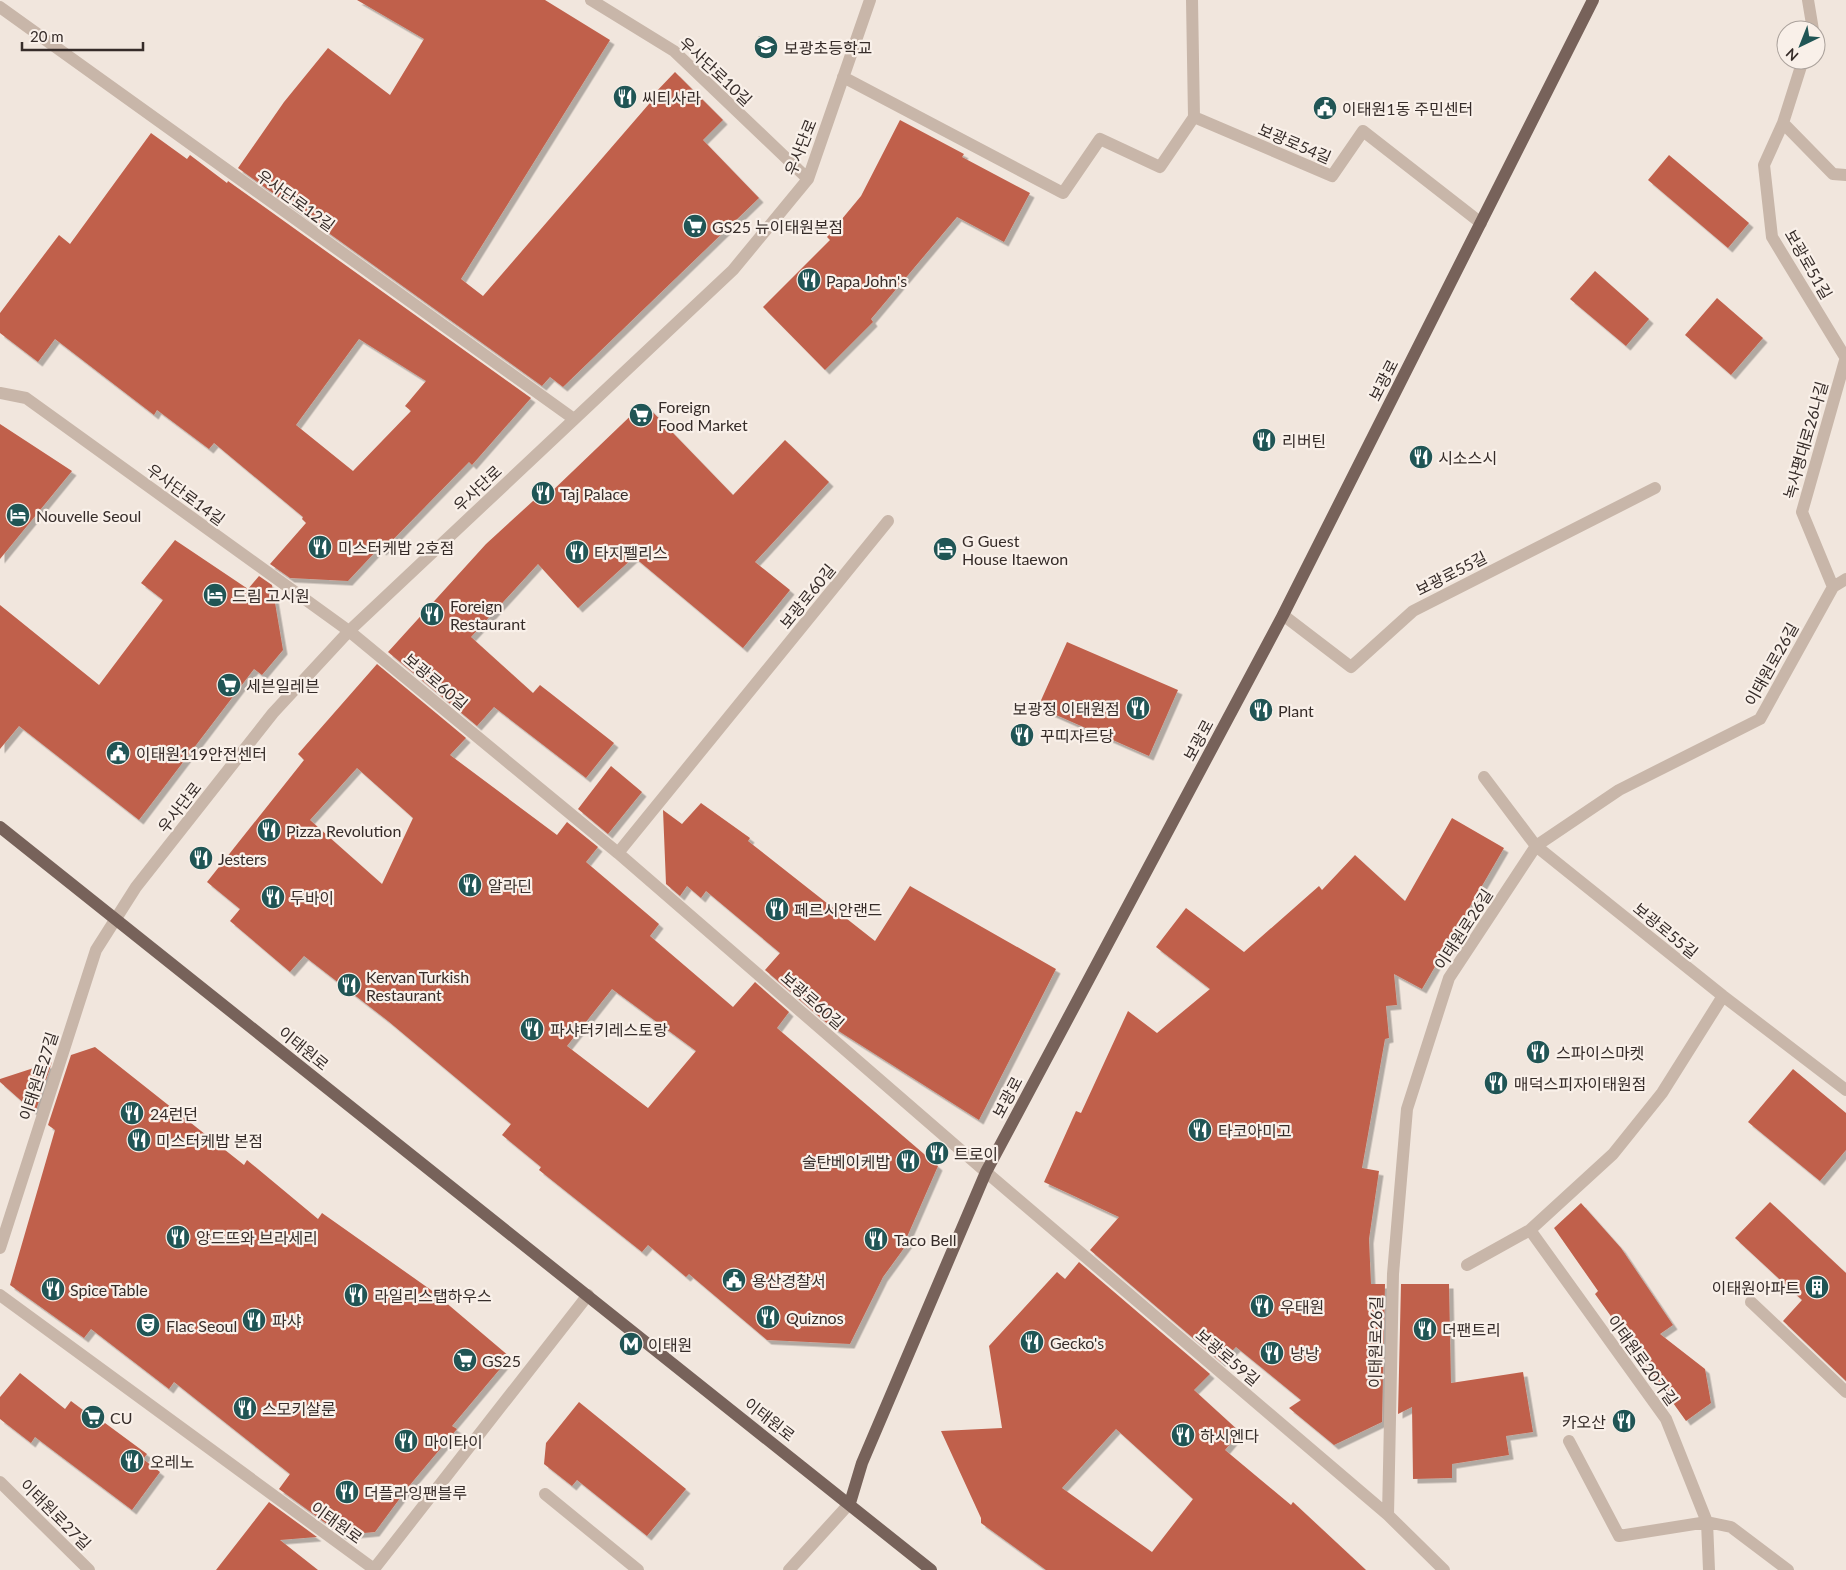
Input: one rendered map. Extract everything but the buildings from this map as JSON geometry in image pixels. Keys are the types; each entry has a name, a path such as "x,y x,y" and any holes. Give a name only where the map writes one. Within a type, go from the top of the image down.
{"main road":[{"name":"보광로","path":"850,1503 862,1463 986,1172 1283,615 1593,0"},
{"name":"이태원로","path":"0,827 850,1503 931,1570"}],"street":[{"name":"우사단로10길","path":"592,0 674,51 808,179"},
{"name":"우사단로","path":"116,918 136,887 273,713 349,631 733,270 808,179 870,0"},
{"path":"843,77 1062,193 1100,139 1160,167 1194,117 1192,0"},
{"path":"1808,0 1811,20"},
{"name":"우사단로12길","path":"0,7 574,419"},
{"name":"보광로51길","path":"1800,70 1782,123 1764,165 1772,237 1846,357"},
{"name":"보광로54길","path":"1194,117 1332,176 1363,131 1480,223"},
{"path":"1782,123 1833,174 1846,176"},
{"name":"녹사평대로26나길","path":"1833,588 1802,512 1846,357"},
{"name":"우사단로14길","path":"0,393 26,398 349,631"},
{"name":"보광로55길","path":"1283,615 1351,667 1413,611 1655,488"},
{"name":"보광로60길","path":"618,853 888,521"},
{"name":"이태원로26길","path":"1388,1515 1393,1274 1407,1108 1449,978 1536,846 1619,790 1760,719 1833,588 1846,580"},
{"name":"보광로60길","path":"349,631 618,853 986,1172"},
{"name":"보광로55길","path":"1484,777 1536,846 1723,996 1846,1090"},
{"name":"이태원로27길","path":"0,1248 96,950 116,918"},
{"path":"1467,1265 1530,1230 1613,1154 1662,1093 1723,996"},
{"name":"보광로59길","path":"986,1172 1388,1515 1444,1570"},
{"name":"이태원로20가길","path":"1530,1230 1666,1419 1707,1522 1709,1570"},
{"name":"이태원로","path":"0,1295 374,1569 588,1295"},
{"path":"1751,1302 1846,1392"},
{"path":"1569,1441 1619,1536 1707,1522 1731,1528 1788,1570"},
{"name":"이태원로27길","path":"0,1482 89,1570"},
{"path":"545,1494 638,1570"},
{"path":"789,1570 850,1503"}],"place":[{"name":"보광초등학교","path":"766,47"},
{"name":"씨티사라","path":"625,97"},
{"name":"이태원1동 주민센터","path":"1325,108"},
{"name":"GS25 뉴이태원본점","path":"695,226"},
{"name":"Papa John's","path":"809,280"},
{"name":"Foreign Food Market","path":"641,415"},
{"name":"리버틴","path":"1264,440"},
{"name":"시소스시","path":"1421,457"},
{"name":"Taj Palace","path":"543,493"},
{"name":"Nouvelle Seoul","path":"18,515"},
{"name":"미스터케밥 2호점","path":"320,547"},
{"name":"G Guest House Itaewon","path":"945,549"},
{"name":"타지펠리스","path":"577,552"},
{"name":"드림 고시원","path":"215,595"},
{"name":"Foreign Restaurant","path":"432,614"},
{"name":"세븐일레븐","path":"229,685"},
{"name":"보광정 이태원점","path":"1138,708"},
{"name":"Plant","path":"1261,710"},
{"name":"꾸띠자르당","path":"1022,735"},
{"name":"이태원119안전센터","path":"118,753"},
{"name":"Pizza Revolution","path":"269,830"},
{"name":"Jesters","path":"201,858"},
{"name":"알라딘","path":"470,885"},
{"name":"두바이","path":"273,897"},
{"name":"페르시안랜드","path":"777,909"},
{"name":"Kervan Turkish Restaurant","path":"349,985"},
{"name":"파샤터키레스토랑","path":"532,1029"},
{"name":"스파이스마켓","path":"1538,1052"},
{"name":"매덕스피자이태원점","path":"1496,1083"},
{"name":"24런던","path":"132,1113"},
{"name":"타코아미고","path":"1200,1130"},
{"name":"미스터케밥 본점","path":"139,1140"},
{"name":"트로이","path":"937,1153"},
{"name":"술탄베이케밥","path":"908,1161"},
{"name":"앙드뜨와 브라세리","path":"178,1237"},
{"name":"Taco Bell","path":"876,1239"},
{"name":"용산경찰서","path":"734,1280"},
{"name":"이태원아파트","path":"1817,1287"},
{"name":"Spice Table","path":"53,1289"},
{"name":"라일리스탭하우스","path":"356,1295"},
{"name":"우태원","path":"1262,1306"},
{"name":"Quiznos","path":"768,1317"},
{"name":"파샤","path":"254,1320"},
{"name":"Flac Seoul","path":"148,1325"},
{"name":"더팬트리","path":"1425,1329"},
{"name":"Gecko's","path":"1032,1342"},
{"name":"이태원","path":"631,1344"},
{"name":"낭낭","path":"1272,1353"},
{"name":"GS25","path":"465,1360"},
{"name":"스모키살룬","path":"245,1408"},
{"name":"CU","path":"93,1417"},
{"name":"카오산","path":"1624,1421"},
{"name":"하시엔다","path":"1183,1435"},
{"name":"마이타이","path":"406,1441"},
{"name":"오레노","path":"132,1461"},
{"name":"더플라잉팬블루","path":"347,1492"}]}
